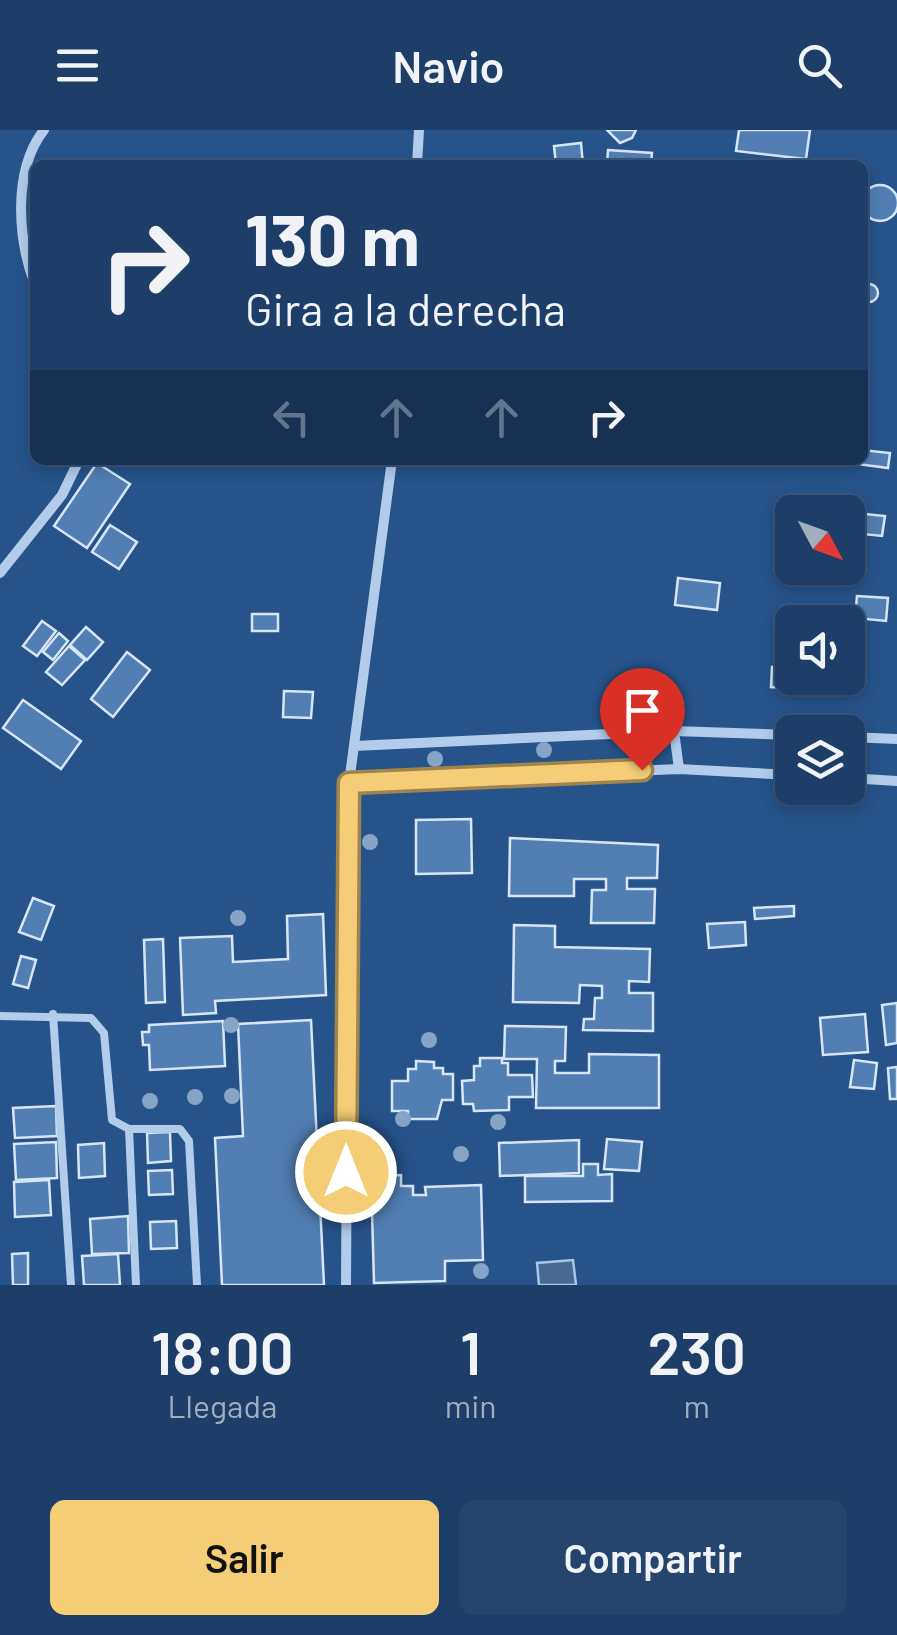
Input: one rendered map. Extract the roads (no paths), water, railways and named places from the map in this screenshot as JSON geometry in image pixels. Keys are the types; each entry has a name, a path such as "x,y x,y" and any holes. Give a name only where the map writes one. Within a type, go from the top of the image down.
{"street":[{"path":"417,160 419,130"},
{"path":"31,160 37,133"},
{"path":"30,166 21,208 30,272"},
{"path":"0,573 62,495 77,465"},
{"path":"346,1285 349,783 391,465"},
{"path":"354,746 674,732 775,735"},
{"path":"674,732 679,769"},
{"path":"865,738 897,739"},
{"path":"349,783 679,769 775,774"},
{"path":"865,779 897,781"}],"lane":[{"path":"54,1014 71,1285"},
{"path":"0,1016 54,1014 91,1018 104,1032 112,1120 129,1129 180,1129 189,1141 197,1285"},
{"path":"129,1129 136,1285"}],"water":[{"path":"573,1260 576,1285 539,1285 537,1263"}]}
